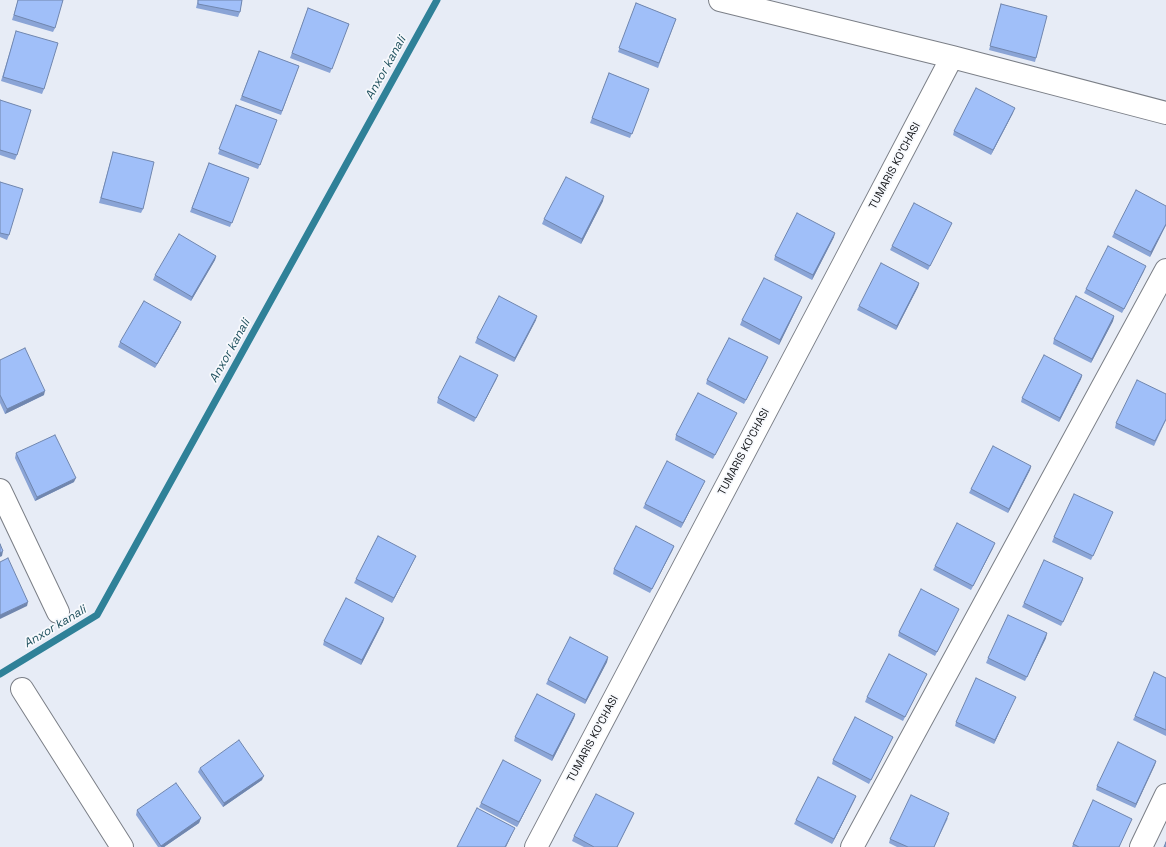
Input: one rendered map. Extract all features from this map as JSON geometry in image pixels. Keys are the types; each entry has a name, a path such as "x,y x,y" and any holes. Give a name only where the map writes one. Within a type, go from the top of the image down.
{"street":[{"path":"720,0 952,57 1166,113"},
{"name":"TUMARIS KO'CHASI","path":"536,847 952,57"},
{"path":"852,847 1166,270"},
{"path":"0,490 58,612"},
{"path":"22,689 122,847"},
{"path":"1141,847 1166,794"}],"building":[{"path":"18,0 63,0 55,28 14,15"},
{"path":"198,0 242,0 240,12 198,4"},
{"path":"636,3 676,19 659,63 619,48"},
{"path":"1001,4 1047,16 1036,58 990,46"},
{"path":"308,8 349,24 332,69 292,53"},
{"path":"16,31 58,43 44,89 3,77"},
{"path":"259,51 299,66 282,111 242,96"},
{"path":"609,73 649,89 632,134 592,118"},
{"path":"976,88 1015,108 993,150 954,131"},
{"path":"0,100 31,110 17,155 0,150"},
{"path":"236,105 277,120 260,165 219,149"},
{"path":"113,152 154,162 143,209 101,198"},
{"path":"209,163 249,178 232,223 192,208"},
{"path":"566,177 604,196 582,239 544,219"},
{"path":"0,182 23,189 9,235 0,233"},
{"path":"1136,190 1166,206 1166,224 1151,252 1114,233"},
{"path":"914,203 952,223 930,266 892,246"},
{"path":"797,213 835,233 813,275 775,256"},
{"path":"179,234 216,256 192,297 155,275"},
{"path":"1108,246 1146,266 1124,309 1086,289"},
{"path":"881,263 919,283 897,326 859,306"},
{"path":"764,278 802,297 780,340 742,320"},
{"path":"499,296 537,316 515,358 477,338"},
{"path":"1076,296 1114,316 1092,359 1054,339"},
{"path":"144,301 181,322 157,364 120,342"},
{"path":"729,338 768,357 746,400 707,380"},
{"path":"25,348 45,391 7,409 0,395 0,360"},
{"path":"1044,355 1082,375 1060,418 1022,398"},
{"path":"460,356 498,375 476,418 438,398"},
{"path":"1137,380 1166,394 1166,419 1155,441 1116,423"},
{"path":"698,393 737,413 715,455 676,435"},
{"path":"55,435 76,478 37,497 16,453"},
{"path":"993,446 1031,466 1009,509 971,489"},
{"path":"667,461 705,481 683,523 645,504"},
{"path":"1074,494 1113,512 1093,556 1054,537"},
{"path":"957,523 995,543 973,586 935,566"},
{"path":"636,526 674,546 652,589 614,569"},
{"path":"378,536 416,556 394,598 356,579"},
{"path":"0,544 3,551 0,553"},
{"path":"8,558 28,602 0,615 0,562"},
{"path":"1044,560 1083,578 1063,622 1024,603"},
{"path":"921,589 959,609 937,652 899,632"},
{"path":"346,598 384,618 362,660 324,641"},
{"path":"1008,615 1047,633 1027,677 988,658"},
{"path":"570,637 608,657 586,700 548,680"},
{"path":"889,654 927,674 905,717 867,697"},
{"path":"1154,672 1166,678 1166,730 1135,716"},
{"path":"976,678 1016,697 995,740 956,722"},
{"path":"537,694 575,714 553,756 515,737"},
{"path":"855,717 893,737 871,780 833,760"},
{"path":"239,740 264,776 224,803 200,768"},
{"path":"1118,742 1156,761 1136,804 1097,786"},
{"path":"503,760 541,780 519,822 481,803"},
{"path":"818,777 856,796 834,839 796,820"},
{"path":"176,783 201,818 161,846 137,810"},
{"path":"596,794 634,813 617,847 594,847 574,836"},
{"path":"911,795 949,813 934,847 908,847 890,839"},
{"path":"1093,800 1132,819 1119,847 1079,847 1073,844"},
{"path":"477,808 515,828 505,847 457,847"}],"waterway":[{"name":"Anxor kanali","path":"0,674 97,615 437,0"}]}
